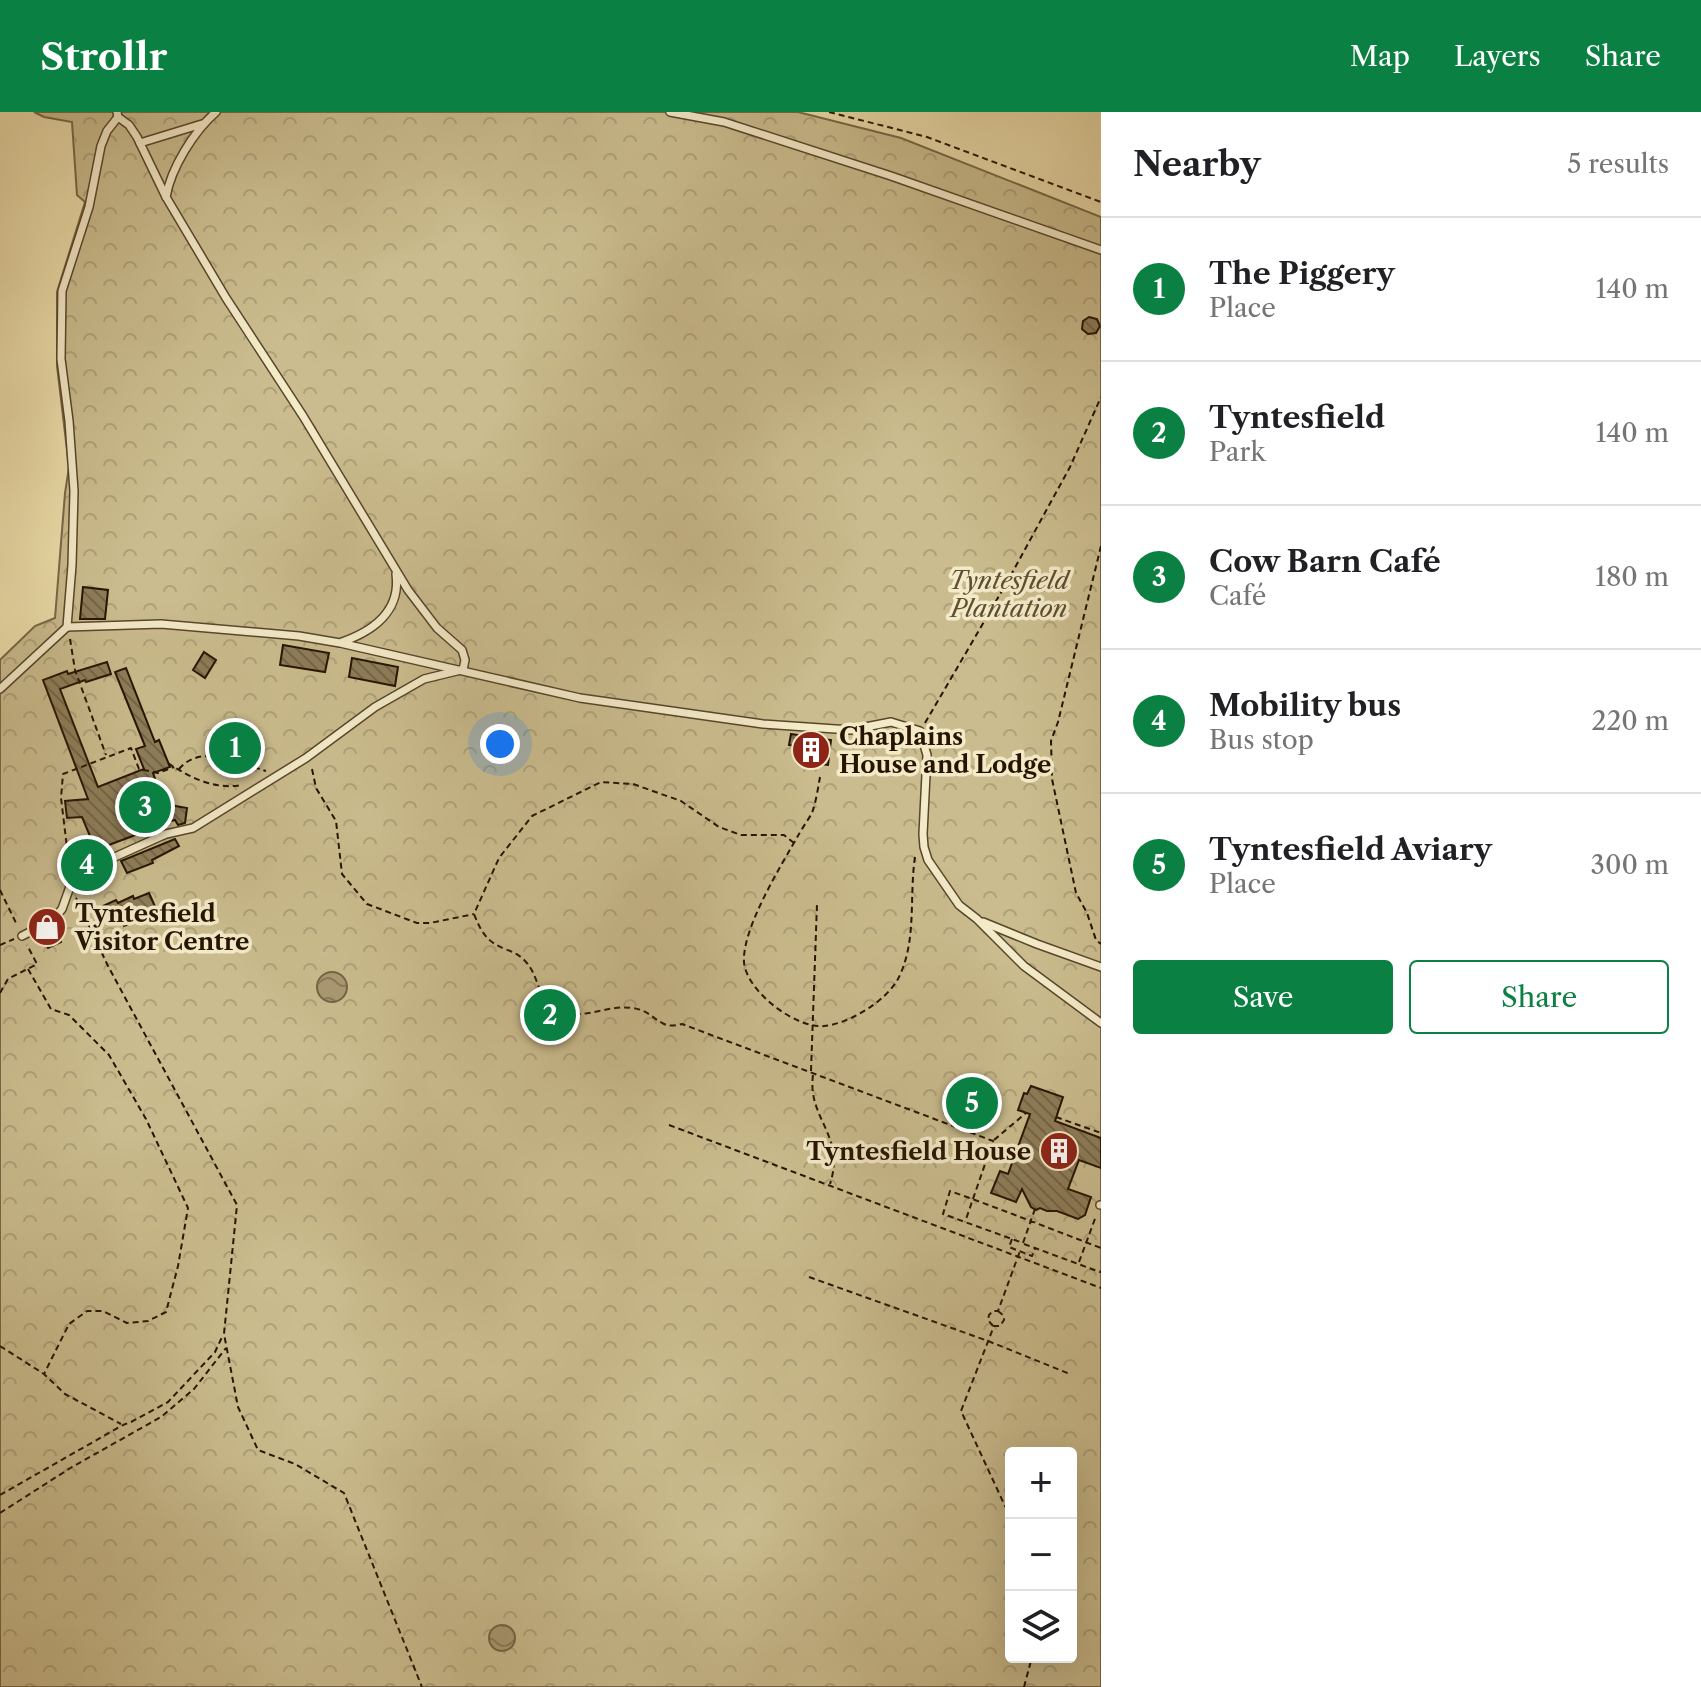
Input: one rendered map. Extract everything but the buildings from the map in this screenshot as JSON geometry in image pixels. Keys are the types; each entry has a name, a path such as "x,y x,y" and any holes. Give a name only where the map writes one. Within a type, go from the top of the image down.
{"lane":[{"path":"166,197 169,182 202,124 216,112"},
{"path":"670,112 724,122 876,171 1101,250"},
{"path":"67,627 74,491 61,359 62,291 89,207 101,146 118,114 140,143 166,197 226,298 303,416 408,590 437,628 462,650 465,660 463,670"},
{"path":"140,143 202,124"},
{"path":"340,643 365,633 381,620 393,604 396,570"},
{"path":"0,689 67,627 161,624 340,643 580,698 763,724 850,730 891,722 920,731 927,755 924,847 928,860 959,905 1024,966 1101,1023"},
{"path":"22,936 53,920 62,909 76,870 97,865 166,834 193,828 306,758 375,707 424,679 463,670"},
{"path":"977,919 1101,967"}],"path":[{"path":"829,112 927,137 1101,202"},
{"path":"920,731 1056,493 1101,397"},
{"path":"1101,546 1051,741 1052,779 1076,893 1096,940 1101,944"},
{"path":"67,627 75,670 107,756"},
{"path":"69,868 61,798 63,774 131,748 139,769 158,773 174,767"},
{"path":"178,770 185,762 201,755 280,775"},
{"path":"306,758 310,762 316,788 336,821 342,874 367,904 417,923 474,914"},
{"path":"168,763 204,782 227,787 243,784"},
{"path":"820,777 812,811 756,915 747,939 746,973 765,998 798,1020 822,1027 837,1024 877,1003 898,980 910,947 916,848"},
{"path":"794,843 784,835 741,835 719,827 681,801 633,784 601,782 532,816 499,858 474,914 486,939 528,963 545,1001 558,1011 596,1013 616,1007 645,1011 668,1026 682,1024 993,1141"},
{"path":"72,884 108,966 237,1205 224,1334 238,1407 258,1450 295,1464 344,1493 422,1687"},
{"path":"0,890 37,964 8,979 0,993"},
{"path":"817,904 812,1083 815,1103 835,1156 829,1185"},
{"path":"0,945 22,936"},
{"path":"28,969 51,1009 69,1015 109,1055 146,1119 188,1208 166,1312 148,1321 127,1323 103,1311 87,1311 69,1324 44,1374"},
{"path":"965,1222 993,1141 1026,1113"},
{"path":"1056,1117 1101,1133"},
{"path":"669,1125 1101,1288"},
{"path":"1101,1248 950,1191 943,1214 1101,1271"},
{"path":"1078,1263 1101,1205"},
{"path":"1023,1243 1035,1209"},
{"path":"1012,1239 1009,1247 1032,1256 1035,1248"},
{"path":"998,1311 1020,1251"},
{"path":"809,1277 1070,1374"},
{"path":"993,1311 998,1311 1004,1320 1000,1326 994,1326 988,1318 993,1311"},
{"path":"994,1326 961,1411 1005,1506"},
{"path":"0,1495 168,1402 215,1352 224,1334"},
{"path":"0,1346 44,1374 65,1394 123,1425"},
{"path":"0,1513 72,1467 161,1417 194,1389 226,1347"},
{"path":"1024,1687 1030,1663"}],"green space":[{"name":"Tyntesfield Plantation","path":"34,112 798,112 901,138 1101,217 1101,1687 0,1687 0,660 35,626 55,618 69,467 57,366 57,292 85,202 77,195 72,122"}],"water":[{"path":"332,972 338,973 346,981 346,993 338,1001 332,1002 326,1001 318,993 317,987 318,981 326,973"},
{"path":"502,1625 511,1629 515,1638 511,1647 502,1651 493,1647 489,1638 493,1629"}],"place":[{"name":"The Piggery","path":"235,748"},
{"name":"Chaplains House and Lodge","path":"811,750"},
{"name":"Cow Barn Café","path":"145,807"},
{"name":"Mobility bus","path":"87,865"},
{"name":"Tyntesfield Visitor Centre","path":"47,927"},
{"name":"Tyntesfield","path":"550,1015"},
{"name":"Tyntesfield Aviary","path":"972,1103"},
{"name":"Tyntesfield House","path":"1059,1151"}]}
